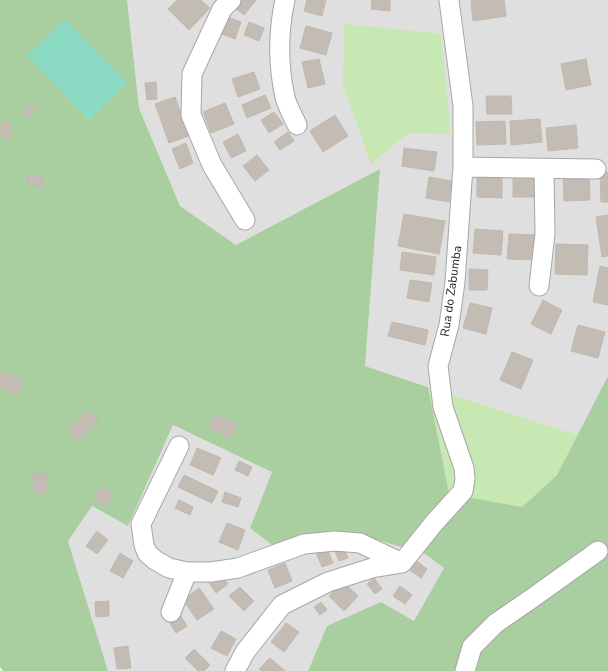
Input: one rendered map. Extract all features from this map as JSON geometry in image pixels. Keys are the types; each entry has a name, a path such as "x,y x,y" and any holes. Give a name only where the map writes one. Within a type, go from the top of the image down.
{"street":[{"path":"285,0 279,49 285,98 297,125"},
{"name":"Rua do Zabumba","path":"402,564 434,523 463,491 465,479 464,468 443,407 438,366 449,325 455,282 463,167 463,106 449,0"},
{"path":"222,3 192,74 191,115 212,165 245,220"},
{"path":"463,167 596,169"},
{"path":"540,286 545,234 544,169"},
{"path":"179,446 141,524 144,545 147,553 155,560 169,568 187,572 211,572 238,568 304,544 335,540 360,543 402,564"},
{"path":"465,671 472,647 496,623 598,551"},
{"path":"235,671 245,652 282,605 328,582 372,568 402,564"},
{"path":"171,612 187,572"}],"shaded area":[{"path":"127,0 608,0 608,376 578,435 365,366 380,169 236,246 180,206 139,108"},
{"path":"173,425 272,472 250,528 364,536 425,554 444,568 414,621 327,626 308,671 108,671 68,541 92,506 128,526"}],"green space":[{"path":"0,0 127,0 139,108 180,206 236,245 380,169 365,366 428,387 449,494 522,507 557,475 608,376 608,671 308,671 327,626 381,602 414,621 444,568 425,554 364,536 276,548 250,528 272,472 173,425 128,526 92,506 68,541 108,671 3,671 0,667"},
{"path":"65,19 127,83 89,120 27,56"},
{"path":"344,24 441,34 451,134 409,133 371,164 343,85"},
{"path":"428,387 578,435 557,475 522,507 448,494"}],"building":[{"path":"177,0 201,0 210,8 189,30 168,9"},
{"path":"241,0 256,0 244,15 235,8"},
{"path":"307,0 326,0 322,16 304,11"},
{"path":"372,0 390,0 390,11 371,9"},
{"path":"504,0 506,16 473,21 471,1"},
{"path":"223,15 241,22 235,39 217,32"},
{"path":"249,22 264,28 259,41 244,35"},
{"path":"306,26 332,33 326,55 300,48"},
{"path":"319,59 325,84 308,88 302,62"},
{"path":"586,59 591,85 566,90 561,64"},
{"path":"254,72 260,89 238,97 232,79"},
{"path":"156,82 157,99 147,100 145,83"},
{"path":"265,95 271,108 247,118 242,105"},
{"path":"486,96 511,96 512,114 487,114"},
{"path":"175,97 189,136 169,143 155,104"},
{"path":"225,103 234,124 211,133 203,112"},
{"path":"31,104 36,110 26,118 21,112"},
{"path":"274,112 283,124 269,133 261,120"},
{"path":"335,115 348,136 323,152 310,131"},
{"path":"540,119 542,142 511,145 510,121"},
{"path":"505,121 506,144 477,145 476,122"},
{"path":"1,122 11,122 11,137 0,137"},
{"path":"576,125 578,148 548,151 546,128"},
{"path":"288,132 294,141 280,150 274,142"},
{"path":"238,134 246,151 231,158 223,142"},
{"path":"186,143 193,163 180,169 172,149"},
{"path":"404,148 437,152 434,171 402,166"},
{"path":"257,155 269,170 255,181 243,166"},
{"path":"600,172 608,172 608,202 601,202"},
{"path":"477,173 502,174 502,198 477,197"},
{"path":"589,173 590,200 564,201 563,174"},
{"path":"28,174 44,177 42,187 26,183"},
{"path":"513,176 535,176 535,197 513,197"},
{"path":"429,177 452,181 449,202 426,198"},
{"path":"404,214 445,221 439,254 398,246"},
{"path":"608,215 608,256 602,257 596,217"},
{"path":"475,229 503,231 501,255 473,253"},
{"path":"509,234 537,235 536,260 507,259"},
{"path":"556,244 588,245 587,275 555,274"},
{"path":"402,252 436,257 434,275 400,270"},
{"path":"600,266 608,268 608,305 593,302"},
{"path":"469,269 488,270 487,290 469,290"},
{"path":"410,280 432,283 429,302 407,298"},
{"path":"543,300 562,310 551,334 531,324"},
{"path":"470,303 492,308 486,334 463,328"},
{"path":"392,322 428,330 425,345 388,336"},
{"path":"578,325 605,332 598,358 571,351"},
{"path":"512,352 533,360 521,389 500,380"},
{"path":"0,371 24,380 18,395 0,388"},
{"path":"90,410 99,421 78,441 68,430"},
{"path":"215,415 237,424 231,438 209,428"},
{"path":"197,448 221,458 213,475 190,465"},
{"path":"239,461 252,467 248,476 235,470"},
{"path":"34,473 47,474 46,493 33,492"},
{"path":"184,475 218,491 212,503 178,487"},
{"path":"101,487 113,494 106,507 94,500"},
{"path":"225,492 241,498 238,507 222,502"},
{"path":"179,500 193,507 190,515 175,508"},
{"path":"227,523 245,530 238,550 219,542"},
{"path":"97,531 108,540 97,554 86,546"},
{"path":"325,543 333,563 322,567 314,548"},
{"path":"342,543 348,558 339,561 333,546"},
{"path":"120,553 133,561 123,578 110,571"},
{"path":"414,559 427,569 421,578 407,568"},
{"path":"285,563 292,581 275,588 268,570"},
{"path":"220,574 228,584 216,593 209,583"},
{"path":"374,578 382,589 375,594 367,584"},
{"path":"342,581 358,596 344,611 329,596"},
{"path":"400,586 412,595 405,604 393,596"},
{"path":"240,587 254,601 244,611 229,596"},
{"path":"199,588 214,609 197,620 183,600"},
{"path":"109,601 109,616 96,617 95,602"},
{"path":"321,602 327,610 320,615 314,607"},
{"path":"179,613 187,626 176,633 168,620"},
{"path":"286,623 299,632 284,652 271,642"},
{"path":"221,631 236,639 227,656 211,648"},
{"path":"128,646 131,668 117,669 114,648"},
{"path":"194,649 210,665 204,671 198,671 185,658"},
{"path":"270,658 285,671 262,671 259,669"}]}
